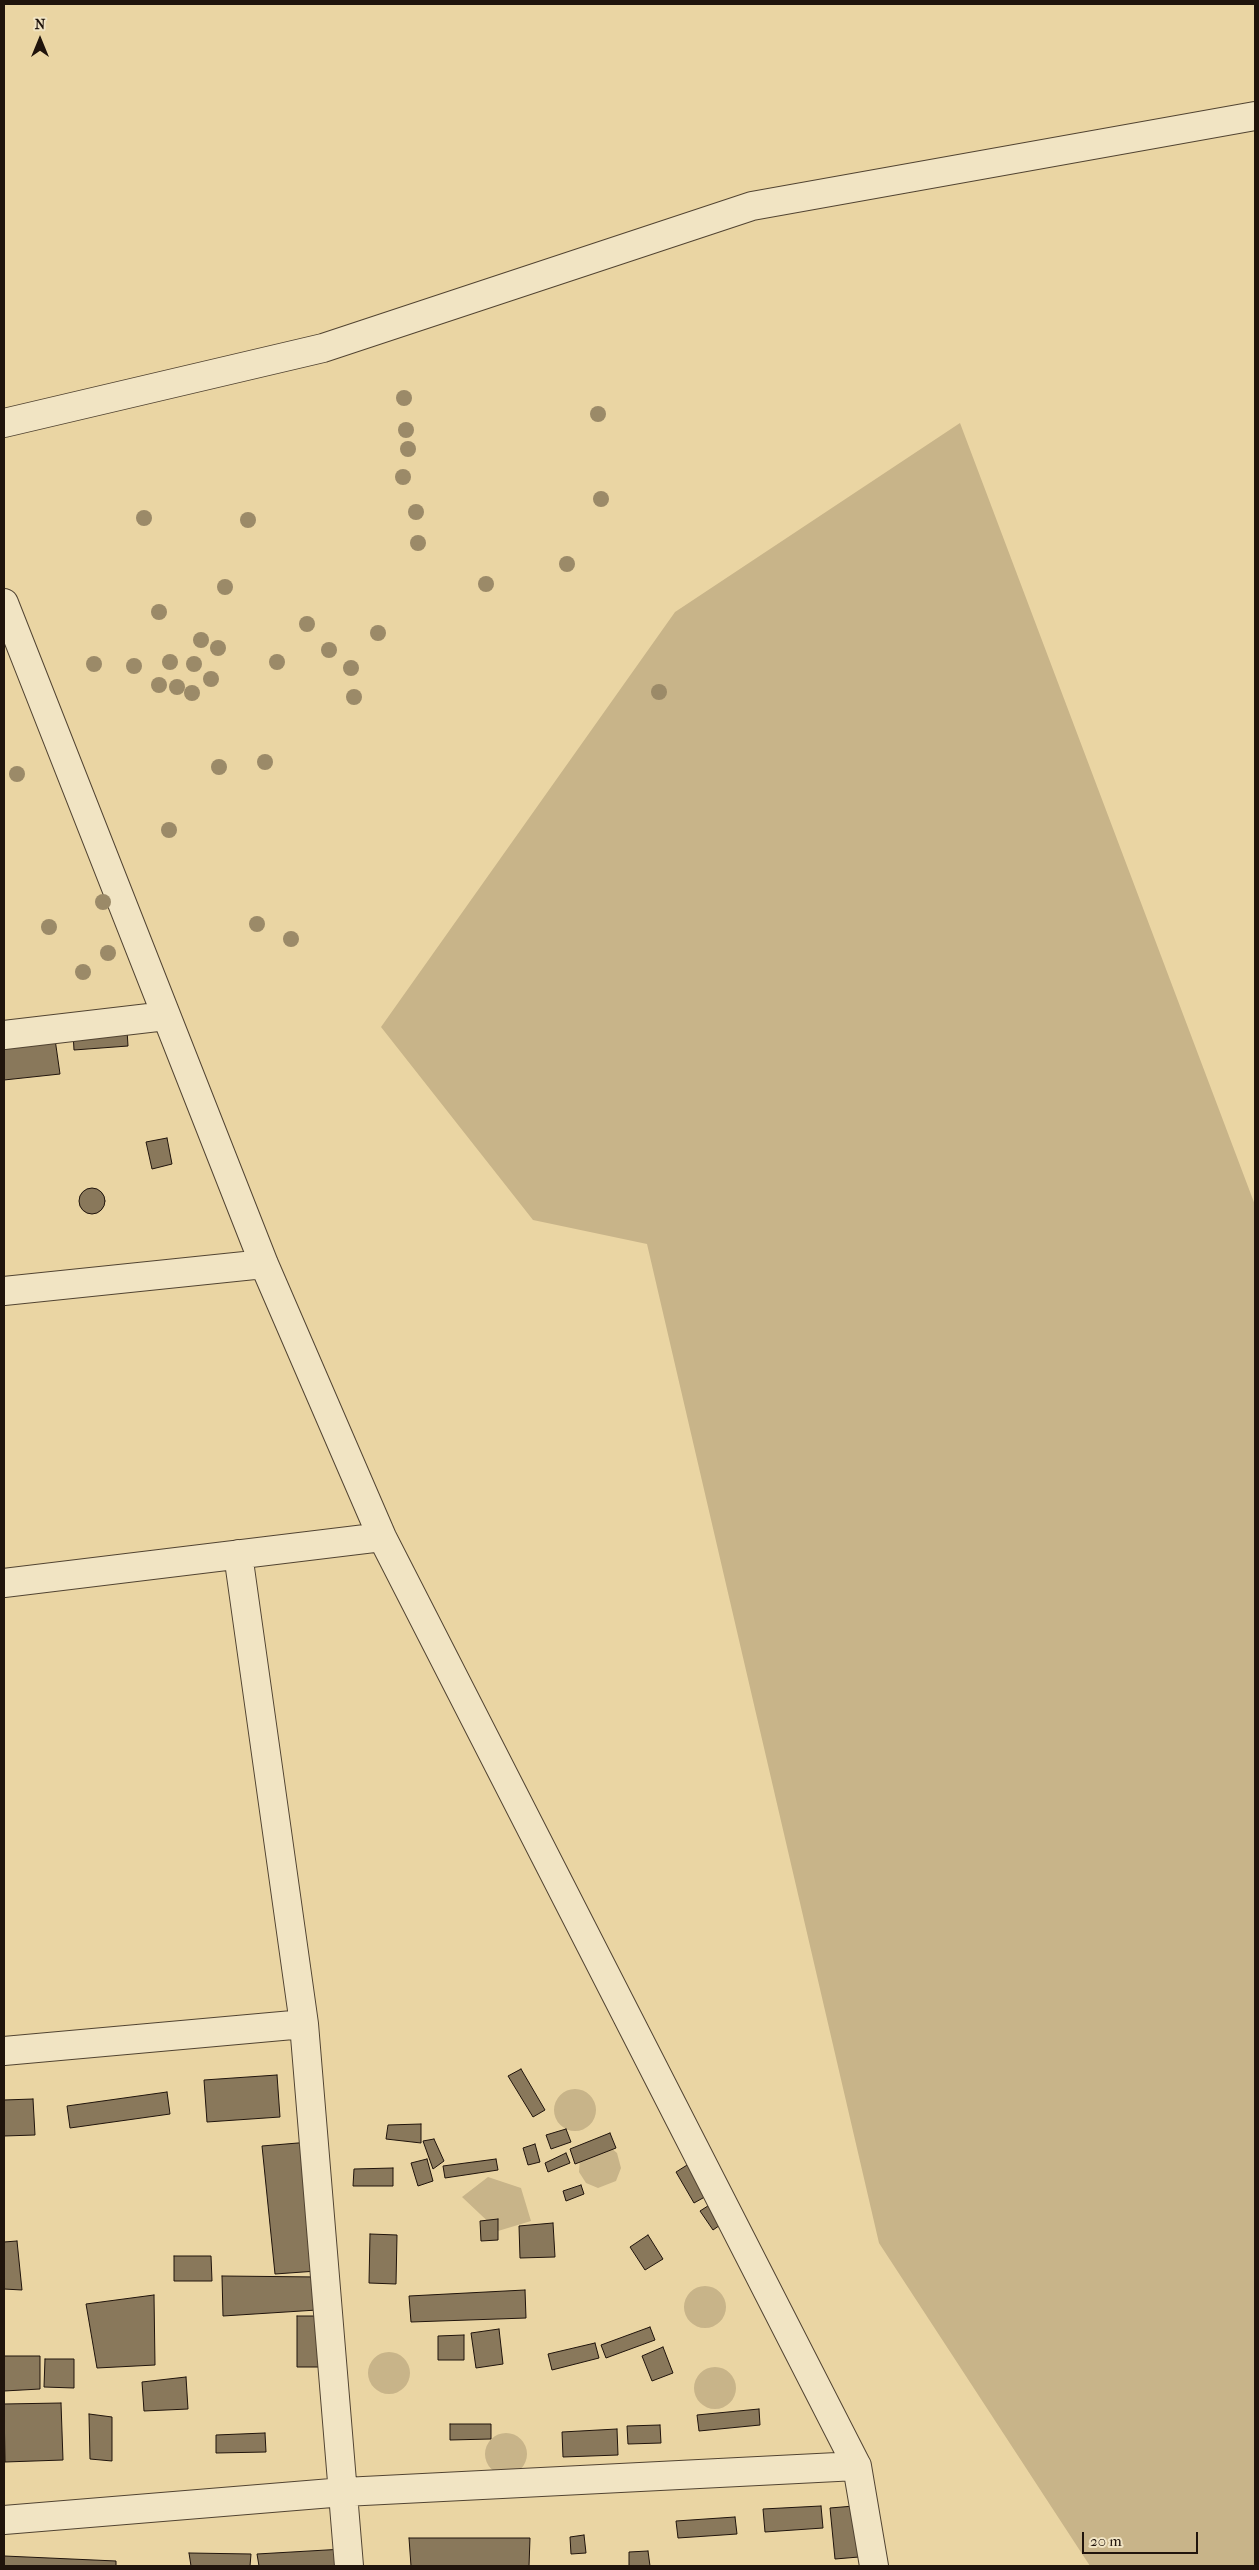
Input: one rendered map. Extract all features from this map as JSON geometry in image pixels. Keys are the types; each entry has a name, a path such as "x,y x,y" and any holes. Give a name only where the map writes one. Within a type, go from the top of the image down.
{"street":[{"path":"4,423 322,348 752,206 1255,116"},
{"path":"4,603 264,1264 382,1537 857,2466 874,2566"},
{"path":"4,1035 166,1016"},
{"path":"4,1290 264,1264"},
{"path":"4,1583 382,1537"},
{"path":"238,1554 304,2024 349,2566"},
{"path":"4,2051 304,2024"},
{"path":"4,2520 344,2492 857,2466"}],"shaded area":[{"path":"960,423 1255,1205 1255,2566 1090,2566 879,2243 647,1244 533,1220 381,1027 675,612"},
{"path":"579,2089 587,2092 593,2098 596,2110 593,2122 587,2128 571,2131 563,2128 557,2122 554,2106 557,2098 563,2092"},
{"path":"611,2148 617,2153 621,2168 616,2181 598,2188 586,2183 579,2172 580,2158"},
{"path":"488,2177 521,2188 531,2221 498,2231 462,2197"},
{"path":"709,2286 717,2289 723,2295 726,2307 723,2319 717,2325 701,2328 693,2325 687,2319 684,2303 687,2295 693,2289"},
{"path":"393,2352 401,2355 407,2361 410,2373 407,2385 401,2391 385,2394 377,2391 371,2385 368,2369 371,2361 377,2355"},
{"path":"719,2367 727,2370 733,2376 736,2388 733,2400 727,2406 711,2409 703,2406 697,2400 694,2384 697,2376 703,2370"},
{"path":"502,2433 510,2433 521,2439 527,2454 521,2469 510,2475 502,2475 491,2469 485,2458 485,2450 491,2439"}],"building":[{"path":"127,1030 128,1046 74,1050 73,1033"},
{"path":"55,1039 60,1074 4,1080 4,1045"},
{"path":"167,1138 172,1164 152,1169 146,1142"},
{"path":"92,1188 101,1192 105,1201 101,1210 92,1214 83,1210 79,1201 83,1192"},
{"path":"521,2069 545,2110 533,2117 508,2076"},
{"path":"277,2075 280,2117 207,2122 204,2080"},
{"path":"167,2092 170,2114 70,2128 67,2106"},
{"path":"33,2099 35,2135 4,2136 4,2100"},
{"path":"421,2124 421,2143 386,2139 388,2125"},
{"path":"566,2129 571,2142 551,2149 546,2135"},
{"path":"610,2133 616,2148 575,2164 570,2149"},
{"path":"434,2139 444,2161 433,2169 423,2141"},
{"path":"310,2142 317,2271 275,2274 262,2146"},
{"path":"535,2144 540,2162 528,2165 523,2148"},
{"path":"566,2153 570,2163 548,2172 545,2163"},
{"path":"427,2159 433,2181 418,2186 411,2163"},
{"path":"496,2159 498,2170 445,2178 443,2166"},
{"path":"692,2162 710,2194 694,2203 676,2172"},
{"path":"393,2168 393,2186 353,2186 354,2169"},
{"path":"581,2185 584,2194 566,2201 563,2191"},
{"path":"711,2204 723,2223 713,2230 700,2211"},
{"path":"498,2219 498,2240 481,2241 480,2221"},
{"path":"553,2223 555,2257 520,2258 519,2226"},
{"path":"370,2234 397,2235 396,2284 369,2283"},
{"path":"648,2235 663,2259 645,2270 630,2247"},
{"path":"17,2241 22,2290 4,2289 4,2242"},
{"path":"174,2256 211,2256 212,2281 174,2281"},
{"path":"222,2276 318,2277 317,2310 223,2316"},
{"path":"525,2290 526,2318 411,2322 409,2296"},
{"path":"154,2295 155,2365 97,2368 86,2304"},
{"path":"297,2316 323,2316 323,2367 297,2367"},
{"path":"650,2327 655,2340 606,2358 601,2345"},
{"path":"499,2329 503,2364 476,2368 471,2333"},
{"path":"464,2335 464,2360 438,2360 438,2336"},
{"path":"595,2343 599,2358 552,2370 548,2354"},
{"path":"663,2347 673,2373 652,2381 642,2356"},
{"path":"4,2356 40,2356 40,2389 4,2391"},
{"path":"45,2359 74,2359 74,2388 44,2387"},
{"path":"186,2377 188,2409 144,2411 142,2382"},
{"path":"61,2403 63,2460 5,2462 4,2404"},
{"path":"759,2409 760,2425 699,2431 697,2415"},
{"path":"89,2414 112,2417 112,2461 90,2459"},
{"path":"450,2424 491,2424 491,2439 450,2440"},
{"path":"660,2425 661,2443 628,2444 627,2426"},
{"path":"617,2429 618,2455 563,2457 562,2432"},
{"path":"265,2433 266,2452 216,2453 216,2435"},
{"path":"821,2506 823,2528 765,2532 763,2509"},
{"path":"854,2506 859,2557 835,2559 830,2508"},
{"path":"735,2517 737,2534 678,2538 676,2521"},
{"path":"584,2535 586,2553 571,2554 570,2537"},
{"path":"409,2538 530,2538 529,2566 411,2566"},
{"path":"344,2549 343,2566 259,2566 257,2554"},
{"path":"648,2551 650,2566 629,2566 629,2552"},
{"path":"189,2553 251,2554 250,2566 191,2566"},
{"path":"4,2556 116,2561 116,2566 4,2566"}]}
